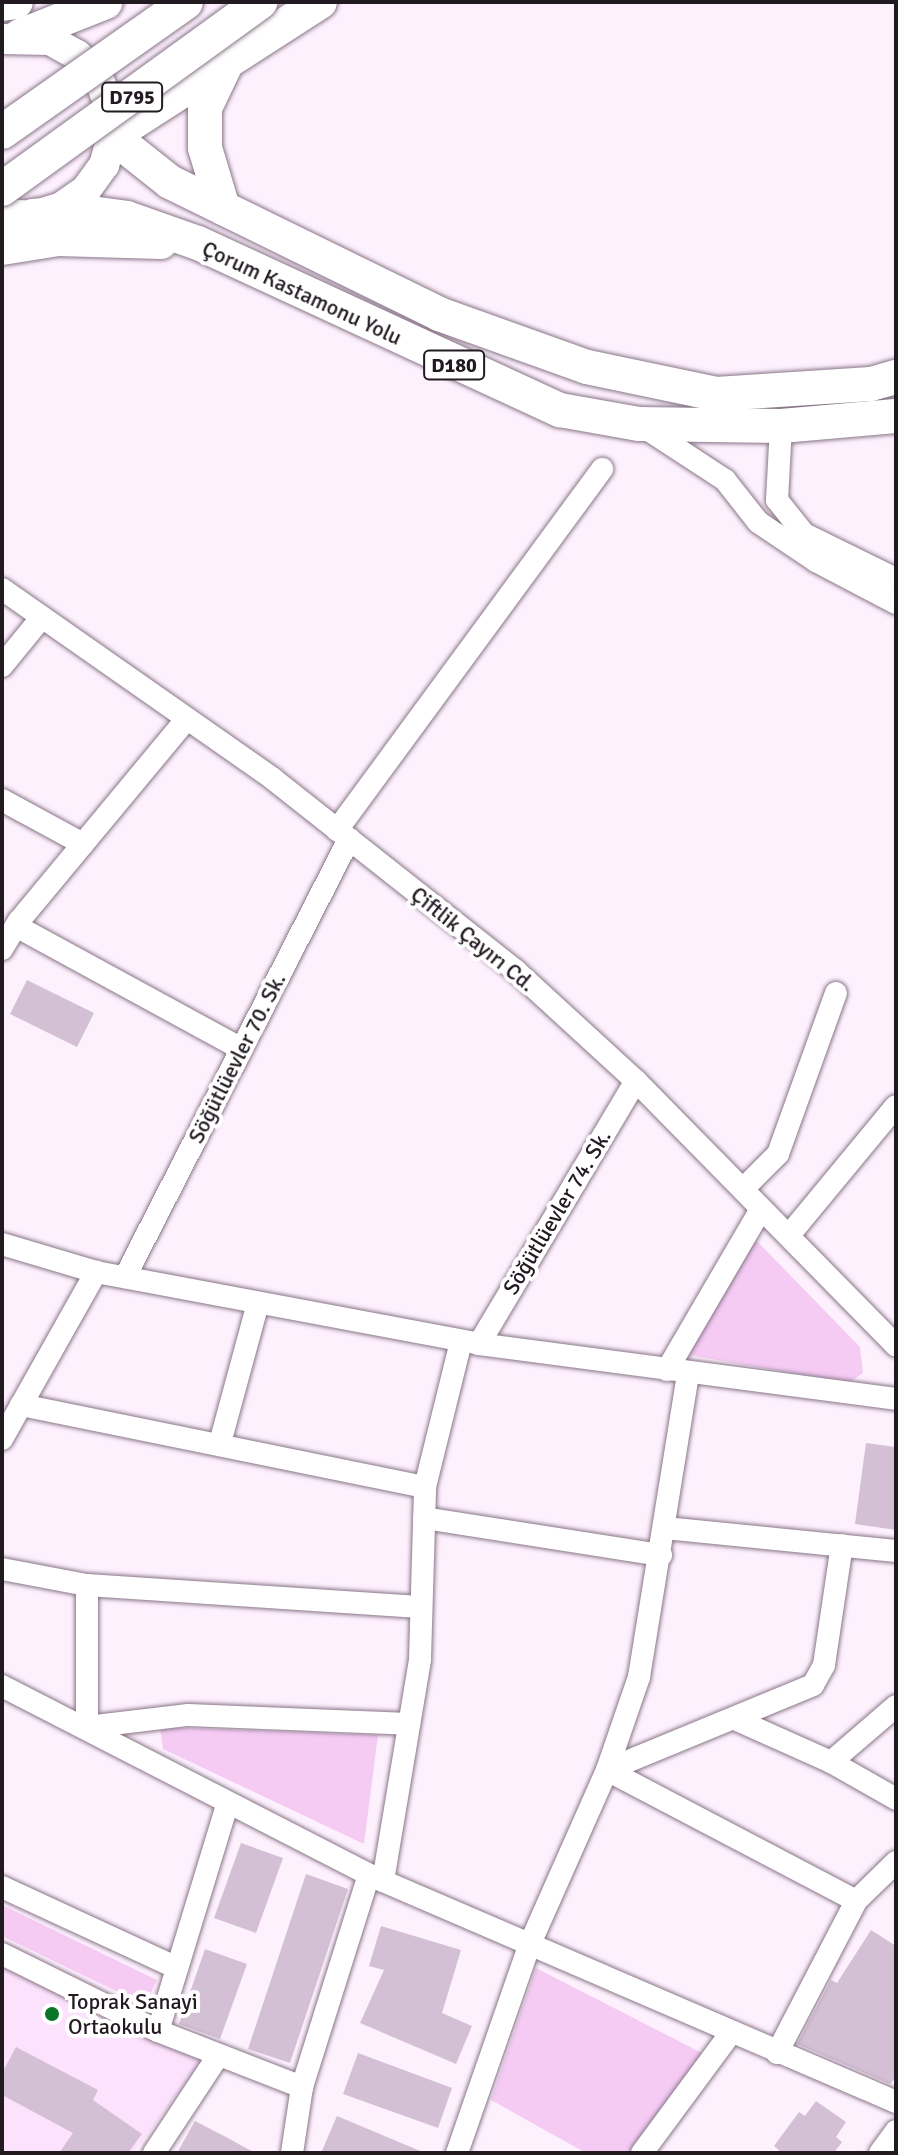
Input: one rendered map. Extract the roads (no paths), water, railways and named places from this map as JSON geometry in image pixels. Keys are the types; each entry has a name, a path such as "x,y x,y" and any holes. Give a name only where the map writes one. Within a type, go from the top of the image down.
{"highway":[{"path":"2,4 16,2"},
{"path":"8,38 106,2"},
{"name":"D795","path":"2,132 186,2"},
{"name":"D795","path":"2,189 260,2"},
{"path":"112,136 320,2"},
{"path":"223,208 205,148 205,108 227,62"},
{"name":"Çorum Kastamonu Yolu","path":"112,136 170,182 439,314 587,367 716,394 871,384 896,377"},
{"name":"Çorum Kastamonu Yolu","path":"18,215 84,212 127,218 198,243 560,410 639,424 781,426 896,416"},
{"path":"2,237 18,215"},
{"path":"2,248 58,239 198,243"}],"main road":[{"path":"8,38 50,40 77,55 98,77 110,106 112,136 104,165 86,190 62,207 18,215"}],"street":[{"path":"639,424 725,480 758,522 816,561 896,603"},
{"path":"781,426 777,500 804,534 896,579"},
{"name":"Söğütlüevler 70. Sk.","path":"125,1277 242,1049 343,835 602,469"},
{"name":"Çiftlik Çayırı Cd.","path":"2,589 187,719 343,835 516,971 636,1081 744,1188 761,1209 790,1234 896,1346"},
{"path":"2,666 42,617"},
{"path":"2,949 16,926 187,719"},
{"path":"2,800 83,844"},
{"path":"16,926 242,1049"},
{"path":"744,1188 778,1154 836,993"},
{"name":"Söğütlüevler 74. Sk.","path":"292,2153 302,2087 376,1878 420,1659 419,1607 425,1487 470,1342 636,1081"},
{"path":"790,1234 896,1106"},
{"path":"457,2153 529,1946 607,1770 639,1677 665,1528 677,1372 761,1209"},
{"path":"2,1244 96,1272 470,1342 896,1399"},
{"path":"2,1439 96,1272"},
{"path":"220,1443 258,1303"},
{"path":"21,1405 425,1487"},
{"path":"424,1518 661,1555"},
{"path":"665,1528 896,1551"},
{"path":"607,1770 800,1693 817,1679 842,1545"},
{"path":"2,1569 87,1585 419,1607"},
{"path":"87,1585 87,1727"},
{"path":"2,1686 87,1727 227,1806 376,1878 730,2034 896,2102"},
{"path":"831,1762 896,1706"},
{"path":"87,1727 188,1715 409,1724"},
{"path":"737,1720 831,1762 896,1799"},
{"path":"607,1770 856,1901"},
{"path":"158,2031 227,1806"},
{"path":"777,2053 856,1901 896,1862"},
{"path":"2,1887 177,1968"},
{"path":"2,1954 158,2031 302,2087"},
{"path":"642,2153 730,2034"},
{"path":"154,2153 218,2056"},
{"path":"880,2153 896,2131"}],"place":[{"name":"Toprak Sanayi Ortaokulu","path":"52,2014"}]}
